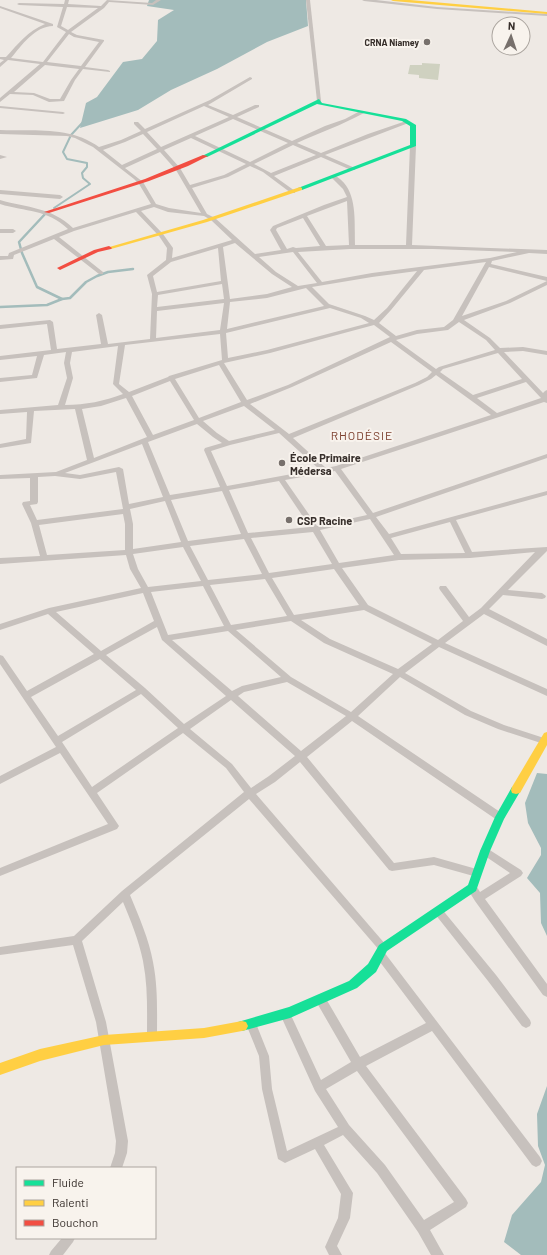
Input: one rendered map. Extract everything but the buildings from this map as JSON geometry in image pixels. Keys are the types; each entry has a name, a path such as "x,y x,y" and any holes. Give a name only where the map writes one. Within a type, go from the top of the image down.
{"main road":[{"path":"393,0 547,14"},
{"path":"438,0 547,8"},
{"path":"47,212 141,183 178,168 220,150 319,101 320,104 408,122 412,125 413,146 251,207 209,217 161,235 96,251 60,268"},
{"path":"0,1069 40,1055 104,1040 204,1033 252,1024 285,1014 322,1000 350,986 362,978 382,951 438,910 472,888 485,851 500,817 546,740"}],"street":[{"path":"59,27 67,0"},
{"path":"0,101 44,63 69,31 108,1 153,4 159,0"},
{"path":"308,0 319,101"},
{"path":"364,0 437,8 547,14"},
{"path":"12,10 20,2 102,7"},
{"path":"0,7 59,27 76,36 102,41 66,90 63,99 59,101 49,101 34,94 10,93"},
{"path":"0,66 8,59 28,34 50,24"},
{"path":"0,58 108,71"},
{"path":"99,149 123,141 205,104 250,78"},
{"path":"205,104 353,169"},
{"path":"122,168 257,106"},
{"path":"0,107 63,114"},
{"path":"188,188 218,180 292,143 327,127 347,120 362,112"},
{"path":"271,175 408,122"},
{"path":"136,123 178,168 188,188 209,217 274,272 297,288"},
{"path":"0,132 71,135 86,140 141,183 154,205 168,210 209,217"},
{"path":"191,136 252,164 271,175 293,192"},
{"path":"409,246 413,146"},
{"path":"334,177 345,188 350,198 352,247"},
{"path":"0,192 60,197"},
{"path":"284,250 273,230 274,228 350,198"},
{"path":"0,202 47,212 57,216 72,230"},
{"path":"0,205 18,206"},
{"path":"0,258 11,258 11,254 72,230 154,205"},
{"path":"138,211 161,235 170,248 169,261"},
{"path":"304,215 324,248"},
{"path":"0,231 13,231"},
{"path":"55,237 101,273"},
{"path":"153,340 155,294 150,275 169,261 236,241"},
{"path":"220,245 228,301 223,332 222,362 245,403 288,437 324,470"},
{"path":"256,256 293,249 409,246 547,252"},
{"path":"293,249 321,284"},
{"path":"155,309 267,296 307,286 422,268 488,262 530,251"},
{"path":"488,262 547,279"},
{"path":"458,320 488,262"},
{"path":"0,412 102,404 171,377 222,362 268,352 375,323 389,309 422,268"},
{"path":"155,294 225,282"},
{"path":"57,474 297,383 393,338 417,332 446,329 458,320 508,302 547,283"},
{"path":"307,286 322,301 331,306 354,313 375,323 436,372 497,416"},
{"path":"0,358 223,332 331,306"},
{"path":"99,315 105,346"},
{"path":"458,320 481,333 500,350 546,400"},
{"path":"0,327 50,322 54,352"},
{"path":"122,343 116,384 128,395 147,440 186,545 207,583 228,627 288,679 352,716 500,817"},
{"path":"288,437 417,384 451,364 500,350 524,348 547,353"},
{"path":"61,407 70,378 67,363 69,351"},
{"path":"0,380 35,377 40,354"},
{"path":"171,377 198,421 215,435 228,443"},
{"path":"472,398 526,380"},
{"path":"546,400 547,392"},
{"path":"35,523 126,509 168,498 336,468 546,400"},
{"path":"78,407 91,461"},
{"path":"0,446 29,441 31,409"},
{"path":"279,431 228,443 207,450 246,536 292,618 327,641 399,673 468,713 501,727 546,740"},
{"path":"0,561 129,552 246,536 315,529 371,516 547,456"},
{"path":"336,468 387,537 399,557"},
{"path":"0,477 57,474 80,477 119,469 129,524 129,552 134,568 146,590 165,638 301,756 392,867 434,861 477,873"},
{"path":"34,476 34,502 26,504 35,523 44,558"},
{"path":"281,479 315,529 337,567 365,607 439,644 547,693"},
{"path":"387,537 547,494"},
{"path":"452,519 470,554"},
{"path":"0,626 49,612 146,590 337,567 399,557 545,549"},
{"path":"0,952 77,940 125,894 250,793 272,779 352,716 399,673 484,610 545,549"},
{"path":"443,588 468,622"},
{"path":"502,592 542,596"},
{"path":"165,638 228,627 365,607"},
{"path":"484,610 547,643"},
{"path":"49,612 142,690 184,730 230,766 250,793 382,951 433,1025 536,1161"},
{"path":"26,696 159,622"},
{"path":"0,872 114,826 1,660"},
{"path":"91,792 242,689 288,679"},
{"path":"0,780 142,690"},
{"path":"478,898 518,874 485,851"},
{"path":"472,888 547,992"},
{"path":"125,894 140,932 148,963 152,990 152,1036"},
{"path":"438,910 526,1023"},
{"path":"77,940 91,985 104,1040 122,1141 121,1153 116,1167"},
{"path":"322,1000 358,1064 462,1204 422,1228"},
{"path":"285,1014 319,1087 345,1129 381,1169 422,1228 438,1255"},
{"path":"252,1024 264,1056 267,1089 282,1155 285,1157 291,1155 345,1129"},
{"path":"319,1087 358,1064 433,1025"},
{"path":"318,1143 347,1193 344,1218 331,1247 336,1255"},
{"path":"55,1255 68,1239"}],"green space":[{"path":"422,63 440,64 438,80 419,78 419,75 408,74 410,65 422,65"}],"water":[{"path":"149,0 306,0 308,26 267,42 217,69 171,90 138,110 80,128 86,103 97,97 123,62 142,59 157,41 158,20 174,10 147,6"},
{"path":"537,773 547,774 547,936 541,923 540,893 527,878 541,855 541,848 528,823 525,803"},
{"path":"547,1086 547,1255 521,1255 504,1242 512,1215 541,1182 545,1165 538,1146 537,1114"}],"waterway":[{"path":"54,208 90,184 83,178 82,173 87,167 87,163 67,159 63,152 71,135 83,122"},
{"path":"46,213 19,242 22,253 37,287 62,299"},
{"path":"62,299 70,298 86,282 97,276 108,272 133,269"},
{"path":"0,307 47,305 62,299"}],"traffic: fast":[{"path":"205,156 319,101 320,104 404,120 413,125 413,146 300,189"},
{"path":"242,1026 290,1012 353,985 372,968 380,956 383,948 472,888 485,851 500,817 516,790"}],"traffic: slow":[{"path":"393,0 547,13"},
{"path":"109,248 205,221 300,189"},
{"path":"516,790 547,736"},
{"path":"0,1069 40,1055 104,1040 204,1033 242,1026"}],"traffic: jam":[{"path":"47,212 147,180 205,156"},
{"path":"60,268 96,251 109,248"}],"place":[{"name":"CRNA Niamey","path":"427,42"},
{"name":"École Primaire Médersa","path":"282,463"},
{"name":"CSP Racine","path":"289,520"}],"district":[{"name":"RHODÉSIE","path":"362,435"}]}
